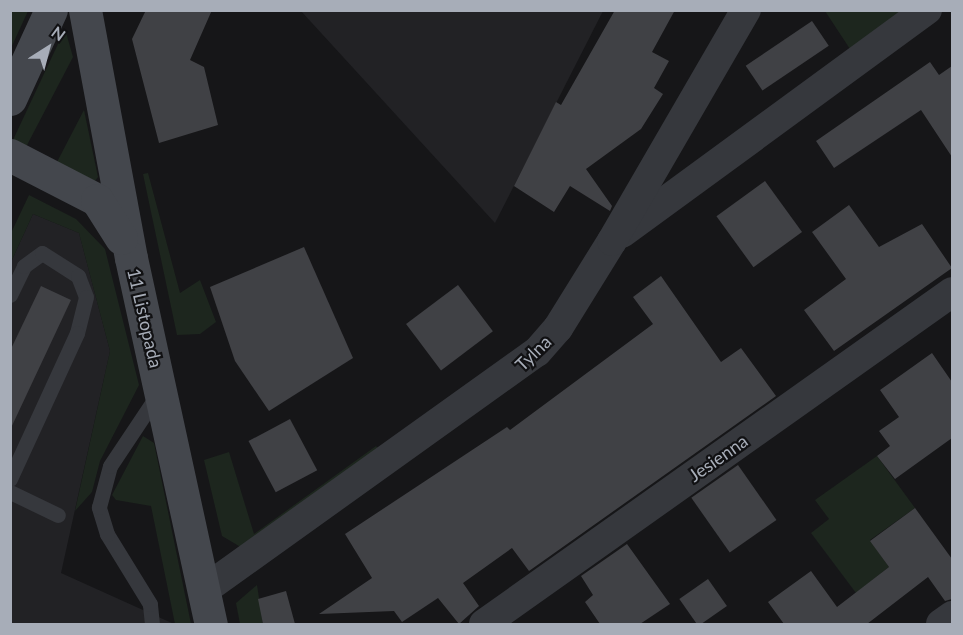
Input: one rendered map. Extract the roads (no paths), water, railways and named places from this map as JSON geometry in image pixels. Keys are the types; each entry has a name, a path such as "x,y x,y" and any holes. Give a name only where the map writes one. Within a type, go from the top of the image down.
{"main road":[{"path":"10,99 51,10"},
{"name":"11 Listopada","path":"85,10 131,258 211,624"},
{"path":"10,155 97,200 131,258"}],"street":[{"name":"Tylna","path":"204,590 537,352 558,328 612,241 746,10"},
{"path":"612,241 927,10"},
{"name":"Jesienna","path":"484,624 952,292"},
{"path":"941,624 952,616"}],"lane":[{"path":"10,295 24,266 42,253 78,276 86,297 77,333 10,479"},
{"path":"152,624 150,604 107,534 99,501 110,466 161,389"},
{"path":"10,492 58,515"}]}
